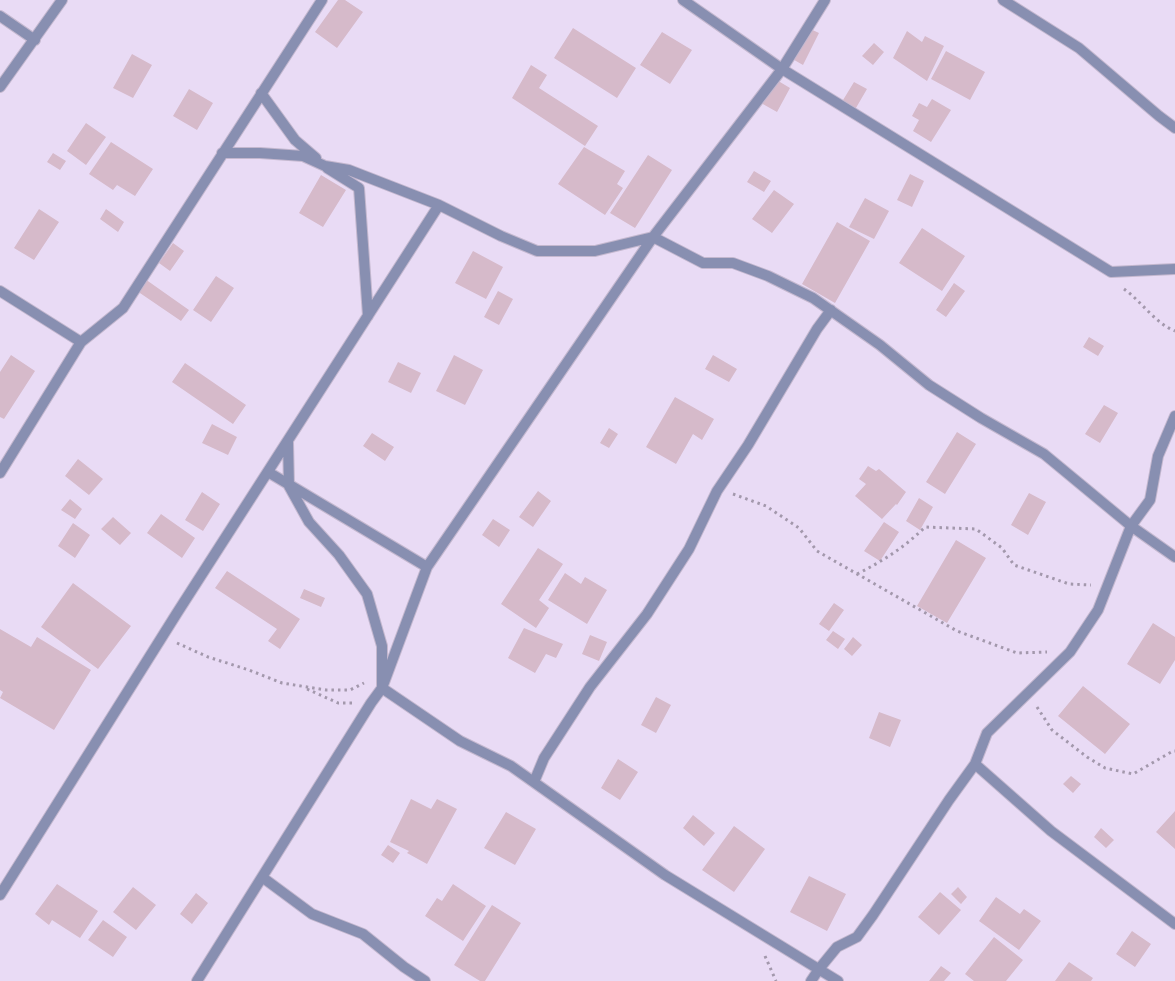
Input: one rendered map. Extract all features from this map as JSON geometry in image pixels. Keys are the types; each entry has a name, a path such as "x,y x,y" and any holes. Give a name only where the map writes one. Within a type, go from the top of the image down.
{"street":[{"path":"0,87 62,0"},
{"path":"0,473 81,342 123,308 322,0"},
{"path":"683,0 782,69 1111,272 1175,269"},
{"path":"197,981 370,703 382,688 427,567 653,237 782,69 825,0"},
{"path":"1003,0 1079,48 1175,128"},
{"path":"0,16 35,40"},
{"path":"261,93 295,140 325,166 359,188 368,316"},
{"path":"222,153 260,152 303,156 325,166 349,170 439,205 501,236 537,251 594,251 653,237 703,263 733,263 768,276 813,298 880,345 929,385 981,418 1044,454 1132,526 1175,557"},
{"path":"0,895 439,205"},
{"path":"0,291 81,342"},
{"path":"534,782 544,758 590,686 647,614 689,549 719,489 748,445 817,329 831,310"},
{"path":"811,981 818,969 837,947 857,937 975,764 987,733 1070,652 1098,610 1132,526 1150,500 1158,456 1175,416"},
{"path":"288,441 289,486 309,522 339,555 368,594 382,646 382,688"},
{"path":"268,472 427,567"},
{"path":"382,688 460,741 511,766 665,875 838,981"},
{"path":"975,764 1051,831 1175,924"},
{"path":"262,877 312,914 363,934 404,967 425,981"}],"path":[{"path":"719,489 766,506 799,528 817,551 957,631 1017,653 1070,652"},
{"path":"857,574 880,563 908,544 925,527 948,527 976,529 1002,548 1014,565 1069,584 1107,586"},
{"path":"163,637 208,657 282,683 304,687 326,690 350,690 382,675"},
{"path":"304,687 338,703 370,703"},
{"path":"1030,691 1036,706 1052,730 1087,757 1105,768 1133,774 1175,751"}],"building":[{"path":"338,0 345,0 363,12 337,48 315,32"},
{"path":"804,26 819,33 803,65 789,57"},
{"path":"573,28 636,68 617,98 554,58"},
{"path":"907,31 922,42 925,36 944,46 927,81 893,58"},
{"path":"662,32 692,50 670,84 640,65"},
{"path":"874,43 884,52 873,65 862,56"},
{"path":"946,51 985,72 970,100 931,79"},
{"path":"132,54 152,65 133,98 113,88"},
{"path":"531,65 547,75 539,88 598,126 585,146 512,98"},
{"path":"775,79 790,88 777,112 761,103"},
{"path":"854,82 867,89 853,113 840,105"},
{"path":"189,89 213,103 197,130 173,116"},
{"path":"932,99 951,110 931,142 913,131 919,120 912,116 919,103 927,107"},
{"path":"86,123 106,137 86,165 67,151"},
{"path":"111,142 153,169 135,196 117,185 113,190 89,174"},
{"path":"584,147 625,171 617,184 623,188 605,215 558,184"},
{"path":"53,153 66,161 60,170 47,162"},
{"path":"648,155 672,170 635,228 610,213"},
{"path":"754,171 771,181 764,192 747,182"},
{"path":"910,174 924,181 912,207 897,200"},
{"path":"321,175 346,190 323,227 299,213"},
{"path":"774,190 794,204 772,233 752,219"},
{"path":"865,198 889,211 874,239 849,227"},
{"path":"39,209 59,222 34,260 14,248"},
{"path":"106,209 124,222 118,232 100,219"},
{"path":"837,222 870,241 835,303 802,284"},
{"path":"922,228 965,256 942,291 899,263"},
{"path":"173,243 184,251 170,271 159,263"},
{"path":"473,251 503,267 486,299 455,283"},
{"path":"216,276 234,288 211,322 193,310"},
{"path":"145,279 189,310 181,321 137,291"},
{"path":"954,283 965,291 946,317 936,310"},
{"path":"498,291 513,299 499,325 484,317"},
{"path":"1089,337 1104,346 1098,356 1083,347"},
{"path":"11,355 35,371 4,419 0,417 0,372"},
{"path":"454,355 483,370 465,405 436,391"},
{"path":"713,355 737,369 729,382 705,369"},
{"path":"398,362 421,373 411,393 388,382"},
{"path":"185,363 246,405 233,424 172,382"},
{"path":"675,397 714,419 702,440 693,434 676,464 646,447"},
{"path":"1104,405 1118,413 1100,443 1085,434"},
{"path":"212,424 237,437 228,455 202,443"},
{"path":"609,428 618,434 609,448 600,443"},
{"path":"957,432 976,444 945,494 926,482"},
{"path":"372,433 394,447 385,461 363,446"},
{"path":"78,459 103,479 89,495 65,476"},
{"path":"868,466 876,471 879,469 906,492 897,505 882,519 855,496 866,484 859,479"},
{"path":"538,491 551,501 533,527 519,517"},
{"path":"202,492 220,504 203,531 185,520"},
{"path":"1029,493 1046,502 1028,535 1011,525"},
{"path":"919,498 933,507 920,530 906,521"},
{"path":"70,499 82,509 75,519 61,510"},
{"path":"161,514 195,538 182,558 147,533"},
{"path":"113,517 131,533 120,545 101,529"},
{"path":"493,519 510,530 499,547 482,535"},
{"path":"884,522 899,532 880,561 864,551"},
{"path":"73,523 90,535 75,558 58,546"},
{"path":"956,540 986,558 947,623 917,606"},
{"path":"538,548 563,564 539,600 549,608 536,628 501,604"},
{"path":"227,571 300,619 280,649 268,641 277,629 215,588"},
{"path":"565,573 581,584 585,577 607,590 587,624 548,600"},
{"path":"73,583 131,626 98,669 41,627"},
{"path":"304,589 325,598 321,607 300,598"},
{"path":"834,603 844,610 829,631 819,624"},
{"path":"1153,623 1175,637 1175,660 1160,684 1127,664"},
{"path":"524,628 563,644 556,658 546,654 535,673 508,658"},
{"path":"0,629 31,647 37,637 91,670 54,730 0,698 3,692 0,690"},
{"path":"833,631 845,639 838,649 826,640"},
{"path":"590,635 607,642 599,661 582,654"},
{"path":"853,637 862,645 852,656 844,649"},
{"path":"1083,686 1130,724 1105,754 1058,716"},
{"path":"656,697 671,705 656,733 641,725"},
{"path":"879,712 901,720 890,747 869,738"},
{"path":"618,759 638,772 620,800 601,788"},
{"path":"1071,776 1081,784 1073,793 1063,784"},
{"path":"411,799 431,809 437,799 457,809 427,864 407,853 409,851 390,842"},
{"path":"1175,811 1175,849 1156,832"},
{"path":"506,812 536,829 515,865 484,848"},
{"path":"693,815 715,833 704,846 683,828"},
{"path":"734,826 765,849 734,892 702,870"},
{"path":"1101,828 1114,840 1106,848 1094,837"},
{"path":"388,845 400,853 393,863 381,855"},
{"path":"809,876 846,894 827,931 790,912"},
{"path":"57,884 98,911 80,938 52,920 49,925 35,914"},
{"path":"453,884 486,906 463,941 425,916 437,898 442,901"},
{"path":"133,887 156,905 136,930 113,912"},
{"path":"958,887 967,897 961,904 951,894"},
{"path":"940,892 961,910 939,935 918,917"},
{"path":"196,893 208,903 192,924 180,914"},
{"path":"996,897 1020,914 1024,909 1041,921 1019,950 979,921"},
{"path":"492,905 521,923 485,981 480,981 454,965"},
{"path":"103,920 127,937 113,957 88,940"},
{"path":"1132,931 1151,944 1135,967 1116,954"},
{"path":"994,937 1023,960 1006,981 974,981 965,974"},
{"path":"1069,962 1093,978 1091,981 1055,981"},
{"path":"941,966 951,973 944,981 929,981"}]}
